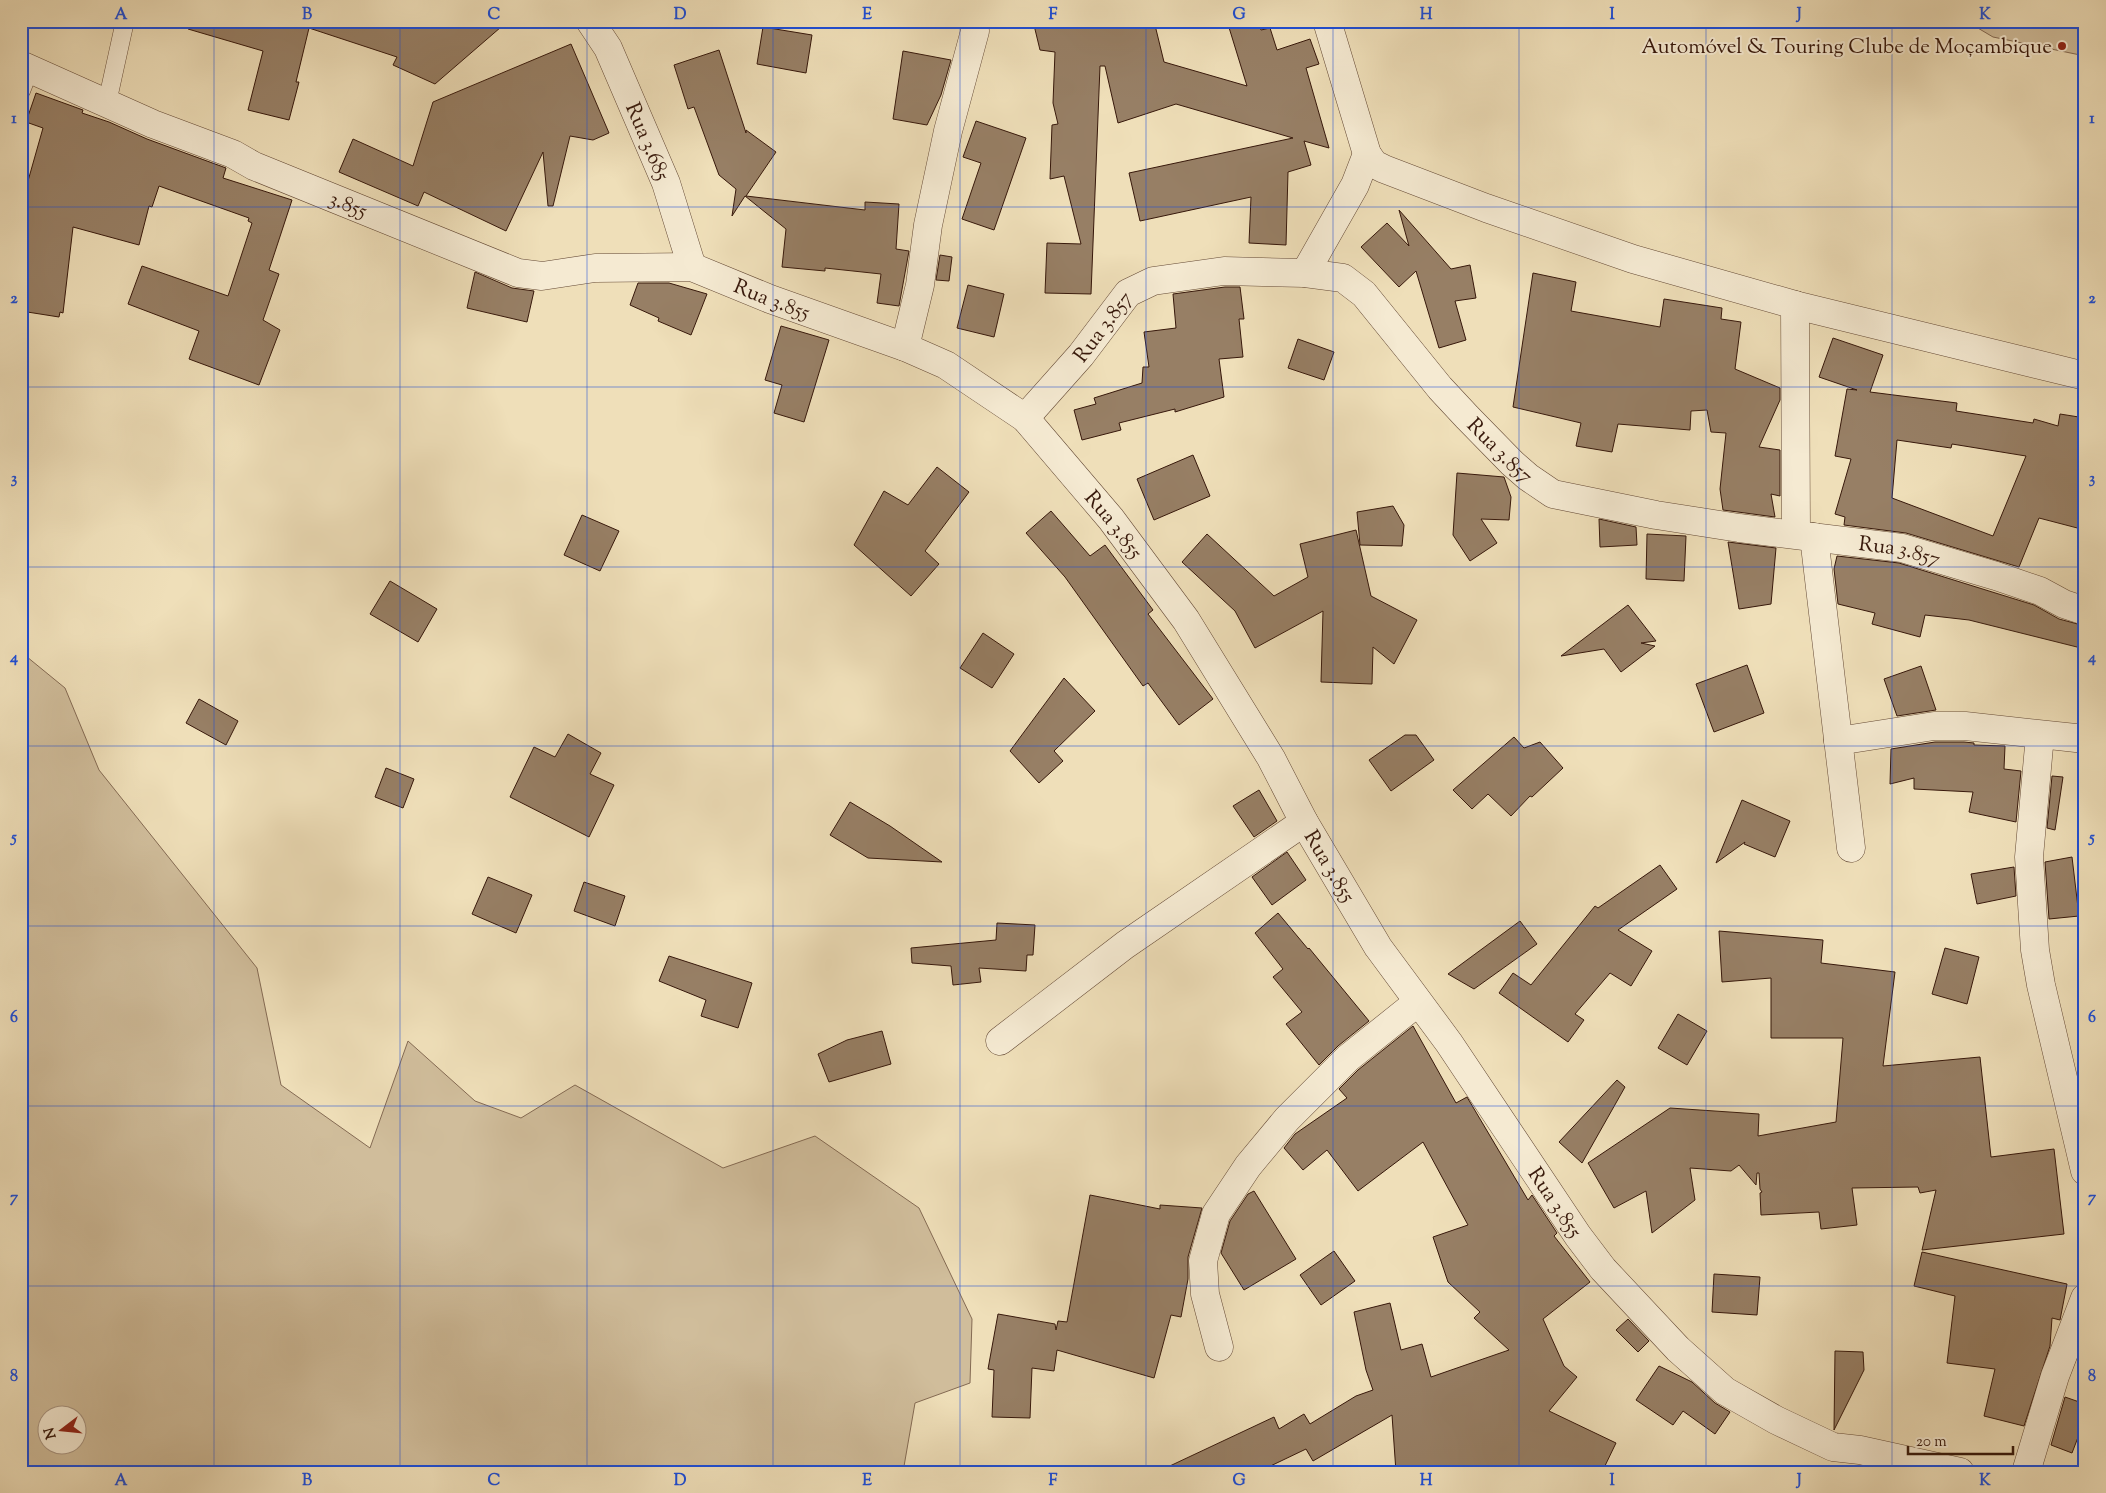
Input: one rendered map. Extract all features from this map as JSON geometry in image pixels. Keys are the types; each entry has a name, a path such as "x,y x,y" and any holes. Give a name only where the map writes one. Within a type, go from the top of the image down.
{"street":[{"name":"Rua 3.685","path":"590,21 608,48 666,183 692,267"},
{"path":"905,347 920,285 928,225 948,131 975,31 974,21"},
{"path":"1327,21 1367,154 1374,164 1384,169 1486,208 1634,259 1795,305 2085,376"},
{"name":"3.855","path":"24,75 107,104 153,124 234,154 254,166 518,273 542,276 595,268 692,267"},
{"path":"1305,273 1355,185 1367,154"},
{"name":"Rua 3.855","path":"692,267 770,299 905,347 946,365 1025,418 1111,519 1186,620 1271,758 1304,822 1378,947 1449,1043 1578,1236 1603,1269 1678,1349 1725,1391 1776,1420 1832,1447 1860,1450 1960,1472"},
{"name":"Rua 3.857","path":"1025,418 1081,356 1128,293 1153,281 1224,271 1305,273 1343,278 1364,294 1440,388 1512,462 1528,477 1553,494 1656,515 1739,528 1902,548 2040,591 2064,604 2085,611"},
{"path":"1795,305 1805,536 1838,741 1851,848"},
{"path":"1838,741 1934,726 1990,727 2040,735 2085,739"},
{"path":"2040,735 2029,857 2035,950 2041,985 2085,1171"},
{"path":"1000,1041 1125,945 1304,822"},
{"path":"1219,1347 1205,1294 1203,1260 1216,1214 1248,1166 1287,1119 1348,1058 1418,1002"},
{"path":"2026,1472 2055,1376 2085,1298"}],"lane":[{"path":"107,104 125,21"}],"shaded area":[{"name":"Automóvel & Touring Clube de Moçambique","path":"1966,21 2085,21 2085,56 1993,37"},
{"path":"21,652 65,688 99,770 257,968 281,1085 370,1148 408,1041 475,1101 521,1118 575,1085 723,1168 815,1136 919,1208 972,1319 970,1383 915,1403 903,1472 21,1472"}],"building":[{"path":"189,21 508,21 435,84 393,65 397,57 309,28 296,82 299,82 289,120 248,110 263,51 188,29"},
{"path":"1033,21 1154,21 1164,62 1247,86 1227,21 1258,21 1261,30 1270,28 1277,50 1310,39 1319,64 1306,68 1329,148 1304,141 1311,165 1288,172 1286,245 1249,243 1251,197 1140,221 1129,173 1293,138 1176,104 1118,123 1105,66 1100,66 1091,294 1045,293 1047,243 1081,244 1064,176 1050,179 1052,125 1058,124 1053,103 1055,52 1040,50"},
{"path":"763,27 812,35 806,73 757,64"},
{"path":"571,44 609,133 593,140 570,136 553,206 548,206 543,152 506,231 424,192 418,206 339,172 353,139 413,166 433,102"},
{"path":"719,50 746,133 746,130 776,152 746,196 865,210 865,202 899,204 896,249 909,251 899,306 877,303 881,274 825,268 825,271 782,267 786,229 745,196 732,216 736,189 719,175 694,107 688,109 674,65"},
{"path":"903,51 951,60 941,95 927,125 893,119"},
{"path":"36,93 83,110 82,113 109,122 147,139 226,168 223,178 292,200 269,270 279,274 263,320 280,330 259,385 189,359 199,331 128,304 142,266 228,296 252,223 248,221 249,218 159,186 152,207 149,206 139,245 73,227 63,313 60,312 59,317 21,311 21,187 26,188 43,128 26,122"},
{"path":"976,121 1026,138 994,230 962,219 981,163 963,157"},
{"path":"1399,210 1451,269 1470,265 1476,298 1455,301 1466,340 1439,348 1416,271 1399,287 1361,247 1387,223 1409,246"},
{"path":"940,255 952,257 949,281 936,280"},
{"path":"475,272 512,288 534,291 527,322 467,308"},
{"path":"1533,273 1576,282 1571,311 1660,327 1664,299 1722,308 1721,319 1741,322 1735,369 1780,388 1780,400 1759,447 1780,450 1780,496 1771,494 1775,517 1723,510 1720,489 1726,433 1711,432 1707,410 1691,411 1690,430 1618,424 1612,452 1576,446 1581,423 1513,407"},
{"path":"638,283 669,283 707,294 691,335 658,321 659,318 630,305"},
{"path":"968,285 1004,294 994,337 957,328"},
{"path":"1225,287 1240,287 1244,319 1239,319 1243,357 1219,359 1224,397 1175,412 1175,409 1119,423 1121,430 1082,440 1074,410 1096,404 1094,398 1142,383 1143,367 1149,367 1144,332 1176,328 1173,294"},
{"path":"781,326 829,340 804,422 774,413 782,385 765,380"},
{"path":"1833,338 1883,355 1870,392 1957,403 1956,411 2033,423 2034,419 2058,426 2060,414 2085,418 2085,530 2039,518 2019,567 1906,533 1844,525 1845,517 1835,514 1851,459 1835,456 1847,389 1857,390 1819,377","holes":["1897,440 1951,448 1952,444 2026,456 1993,536 1892,498"]},
{"path":"1298,339 1334,352 1324,380 1288,368"},
{"path":"1193,455 1210,496 1154,520 1137,479"},
{"path":"937,467 969,492 925,551 939,564 911,596 854,545 884,491 908,505"},
{"path":"1457,473 1504,477 1511,497 1509,520 1481,519 1497,543 1470,561 1453,535"},
{"path":"1393,506 1404,525 1402,546 1360,545 1357,512"},
{"path":"1051,511 1090,556 1105,545 1153,610 1148,614 1213,699 1179,725 1148,683 1143,686 1065,577 1026,533"},
{"path":"582,515 619,531 600,571 564,555"},
{"path":"1599,519 1636,527 1637,545 1600,547"},
{"path":"1356,530 1371,596 1417,620 1394,664 1373,647 1372,684 1321,682 1323,611 1255,648 1235,611 1182,562 1207,534 1274,596 1308,577 1300,544"},
{"path":"1647,534 1686,536 1684,581 1646,579"},
{"path":"1728,542 1776,548 1771,604 1739,609"},
{"path":"1837,556 1899,563 2034,605 2059,619 2085,626 2085,649 1969,620 1925,615 1920,637 1872,624 1875,613 1838,604 1834,569"},
{"path":"390,581 437,609 418,642 370,614"},
{"path":"1628,605 1656,641 1641,643 1655,646 1621,672 1604,649 1561,656"},
{"path":"983,633 1014,654 992,688 960,668"},
{"path":"1747,665 1764,713 1714,732 1696,684"},
{"path":"1921,666 1936,710 1897,716 1884,679"},
{"path":"1064,678 1095,711 1054,751 1063,761 1039,783 1010,751"},
{"path":"199,699 238,721 226,745 186,723"},
{"path":"568,734 601,753 590,774 614,785 589,837 510,797 534,747 555,757"},
{"path":"1405,735 1416,735 1434,760 1391,791 1369,760"},
{"path":"1514,737 1524,748 1540,742 1563,768 1532,797 1530,796 1511,816 1488,794 1472,809 1453,790"},
{"path":"1935,742 1964,742 1974,743 1974,745 2005,746 2004,769 2021,771 2016,822 1969,812 1973,792 1914,789 1914,778 1890,784 1891,749"},
{"path":"386,768 414,779 403,808 375,797"},
{"path":"2052,776 2063,777 2055,830 2047,828"},
{"path":"1259,790 1277,821 1254,837 1233,806"},
{"path":"1742,800 1790,821 1775,857 1744,844 1745,842 1716,863"},
{"path":"850,802 890,826 942,862 868,858 830,835"},
{"path":"1287,852 1306,880 1272,905 1252,877"},
{"path":"2072,857 2079,916 2049,919 2045,862"},
{"path":"1660,865 1677,889 1618,930 1652,951 1631,986 1610,973 1575,1014 1584,1020 1568,1042 1499,993 1513,973 1531,985 1595,906 1598,908"},
{"path":"2014,867 2016,896 1977,904 1971,874"},
{"path":"488,877 532,895 516,933 472,914"},
{"path":"584,882 625,896 615,926 574,911"},
{"path":"1278,913 1369,1021 1338,1046 1319,1065 1286,1024 1302,1012 1273,977 1283,969 1255,933"},
{"path":"1520,921 1537,944 1474,989 1448,974"},
{"path":"997,923 1035,925 1033,955 1027,955 1026,971 979,968 981,982 953,985 951,966 912,963 911,948 996,940"},
{"path":"1719,931 1823,940 1821,963 1895,972 1883,1066 1980,1057 1991,1157 2054,1149 2064,1234 1922,1250 1936,1190 1920,1193 1918,1187 1852,1188 1857,1225 1821,1229 1819,1212 1761,1215 1760,1193 1762,1192 1760,1189 1759,1173 1757,1173 1756,1185 1739,1165 1731,1171 1690,1168 1695,1200 1652,1233 1646,1191 1614,1208 1588,1163 1670,1108 1759,1114 1758,1136 1836,1122 1843,1038 1771,1038 1771,978 1722,982"},
{"path":"1945,948 1979,957 1967,1004 1932,994"},
{"path":"669,956 752,983 738,1028 701,1016 706,1000 659,981"},
{"path":"1678,1014 1707,1031 1687,1065 1658,1048"},
{"path":"1413,1026 1456,1103 1467,1097 1528,1200 1532,1195 1557,1233 1554,1236 1590,1282 1543,1319 1564,1366 1577,1377 1549,1411 1616,1443 1602,1472 1396,1472 1392,1415 1313,1461 1306,1449 1258,1472 1157,1472 1274,1417 1279,1429 1304,1414 1310,1424 1356,1396 1373,1390 1366,1370 1354,1312 1390,1303 1401,1350 1422,1344 1431,1377 1509,1350 1474,1318 1480,1312 1448,1282 1433,1237 1468,1225 1423,1142 1358,1191 1327,1150 1303,1170 1284,1148 1295,1134 1347,1098 1339,1089 1358,1070"},
{"path":"882,1031 891,1064 829,1082 818,1054 847,1040"},
{"path":"1617,1080 1625,1087 1582,1163 1559,1142"},
{"path":"1254,1191 1296,1259 1244,1290 1221,1253 1230,1221 1248,1194"},
{"path":"1090,1195 1160,1209 1160,1205 1202,1208 1188,1257 1188,1279 1181,1317 1171,1315 1154,1378 1057,1350 1054,1371 1032,1368 1030,1418 992,1417 994,1370 988,1369 998,1314 1055,1324 1056,1330 1058,1321 1067,1322"},
{"path":"1334,1251 1355,1281 1321,1305 1300,1275"},
{"path":"1922,1252 2067,1284 2060,1320 2052,1318 2050,1346 2024,1426 1984,1416 1995,1369 1947,1363 1955,1296 1914,1286"},
{"path":"1714,1274 1760,1277 1757,1315 1712,1312"},
{"path":"1628,1319 1649,1341 1638,1352 1616,1330"},
{"path":"1835,1351 1863,1352 1864,1370 1834,1430"},
{"path":"1659,1366 1692,1382 1715,1403 1730,1412 1715,1434 1683,1411 1673,1425 1636,1400"},
{"path":"2065,1397 2085,1404 2085,1419 2072,1453 2051,1445"}],"place":[{"name":"Automóvel & Touring Clube de Moçambique","path":"2062,46"}]}
